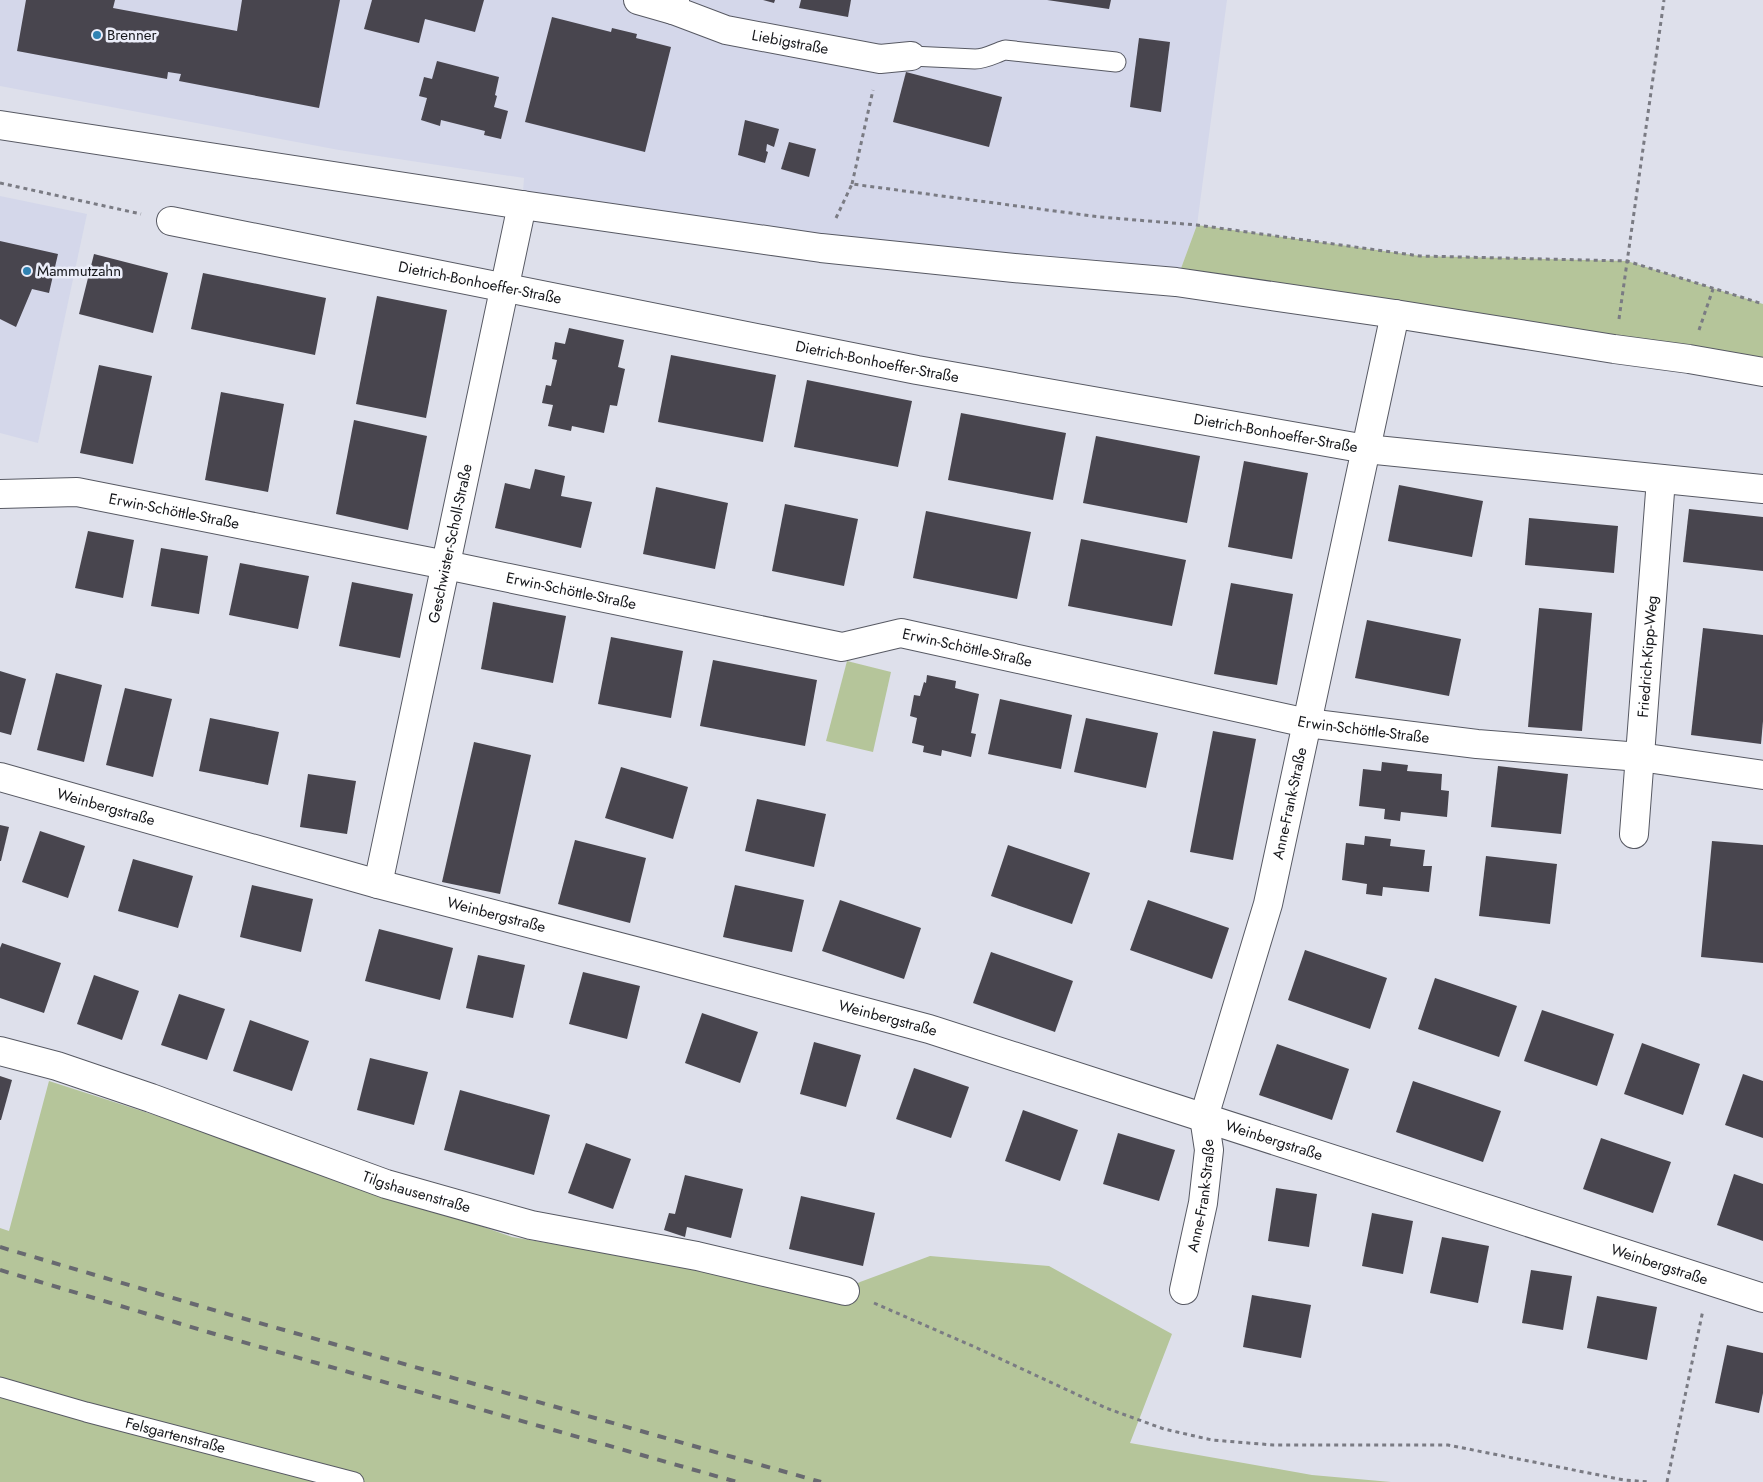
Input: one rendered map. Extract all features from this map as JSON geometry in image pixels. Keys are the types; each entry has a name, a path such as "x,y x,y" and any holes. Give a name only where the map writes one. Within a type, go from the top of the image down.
{"street":[{"name":"Liebigstraße","path":"638,0 674,5 726,30 880,59 911,56"},
{"path":"0,125 522,205 821,248 1014,268 1176,282 1689,359 1763,372"},
{"name":"Geschwister-Scholl-Straße","path":"378,884 522,205"},
{"name":"Dietrich-Bonhoeffer-Straße","path":"171,221 917,370 1366,450 1763,488"},
{"name":"Anne-Frank-Straße","path":"1184,1290 1203,1203 1209,1150 1204,1117 1268,904 1395,314"},
{"name":"Friedrich-Kipp-Weg","path":"1634,834 1662,479"},
{"name":"Erwin-Schöttle-Straße","path":"0,494 77,492 446,565 842,647 901,633 1307,723 1477,744 1640,757 1763,775"},
{"name":"Weinbergstraße","path":"0,777 378,884 929,1029 1763,1298"},
{"name":"Tilgshausenstraße","path":"0,1051 66,1069 395,1187 531,1225 697,1256 845,1290"}],"lane":[{"path":"911,56 975,60 984,59 994,53 1005,50 1116,62"},
{"name":"Felsgartenstraße","path":"0,1387 86,1412 354,1482"}],"path":[{"path":"1614,349 1664,0"},
{"path":"821,248 852,184 880,59"},
{"path":"0,183 171,221"},
{"path":"852,184 1100,217 1197,225 1420,256 1627,261 1763,304"},
{"path":"1689,359 1713,289"},
{"path":"1667,1482 1710,1280"},
{"path":"845,1290 977,1348 1106,1408 1164,1429 1212,1440 1273,1445 1448,1445 1624,1480 1649,1482"}],"shaded area":[{"path":"0,0 1227,0 1197,225 1176,282 522,205 524,178 339,150 0,86"},
{"path":"0,196 87,214 38,443 0,433"}],"green space":[{"path":"1197,225 1420,256 1627,261 1763,304 1763,369 1176,282"},
{"path":"847,661 891,672 873,752 826,741"},
{"path":"49,1081 275,1154 512,1237 737,1275 825,1301 860,1282 930,1256 1049,1266 1172,1334 1130,1443 1312,1475 1391,1482 0,1482 0,1228 9,1231"}],"building":[{"path":"26,0 115,0 113,8 237,31 242,0 340,0 319,108 179,81 181,74 168,72 167,79 17,51"},
{"path":"372,0 484,0 475,32 425,19 419,43 364,29"},
{"path":"763,0 775,0 774,3"},
{"path":"801,0 851,0 848,17 799,8"},
{"path":"1047,0 1111,0 1109,9"},
{"path":"552,17 611,32 612,28 637,34 636,38 671,47 645,152 525,122"},
{"path":"1139,38 1170,42 1161,112 1130,107"},
{"path":"437,61 499,77 494,107 508,111 501,139 484,135 485,131 441,120 440,126 421,120 427,98 419,96 424,77 432,79"},
{"path":"906,72 1002,97 989,147 893,122"},
{"path":"745,120 779,129 774,147 767,144 766,151 768,152 765,163 738,155"},
{"path":"789,142 816,149 809,177 781,169"},
{"name":"Mammutzahn","path":"0,241 58,254 49,293 32,289 16,327 0,319"},
{"path":"94,254 168,273 153,333 79,314"},
{"path":"203,273 326,298 315,355 191,329"},
{"path":"377,296 447,310 426,418 356,404"},
{"path":"569,328 624,340 618,367 625,369 617,406 610,405 604,433 572,426 571,431 548,426 553,405 542,403 546,385 551,386 557,360 552,359 555,342 565,344"},
{"path":"671,355 776,375 763,442 658,422"},
{"path":"99,365 152,376 133,464 80,453"},
{"path":"807,380 912,401 898,467 794,447"},
{"path":"221,392 284,404 268,492 205,480"},
{"path":"961,413 1066,433 1053,500 948,480"},
{"path":"354,420 427,436 408,530 336,514"},
{"path":"1096,436 1200,456 1187,523 1083,503"},
{"path":"1244,461 1308,473 1292,559 1228,547"},
{"path":"535,469 565,476 561,496 592,502 581,548 495,528 505,483 530,489"},
{"path":"1399,485 1483,501 1472,557 1388,541"},
{"path":"656,487 728,503 715,569 643,554"},
{"path":"785,504 858,519 844,586 772,571"},
{"path":"1689,509 1763,517 1763,571 1683,562"},
{"path":"926,511 1031,532 1017,599 913,578"},
{"path":"1529,518 1618,526 1614,573 1525,565"},
{"path":"88,531 134,540 123,598 75,588"},
{"path":"1081,539 1186,560 1172,626 1068,606"},
{"path":"161,548 208,556 199,614 151,606"},
{"path":"240,563 309,576 298,629 229,615"},
{"path":"352,582 413,594 400,658 339,646"},
{"path":"1231,583 1293,594 1277,685 1214,674"},
{"path":"493,602 566,616 553,683 481,669"},
{"path":"1539,608 1592,613 1582,731 1528,727"},
{"path":"1367,620 1461,639 1449,696 1355,678"},
{"path":"1703,628 1763,635 1763,721 1761,744 1691,735"},
{"path":"611,637 683,651 671,718 598,704"},
{"path":"713,660 817,680 805,746 700,726"},
{"path":"0,671 26,679 11,735 0,732"},
{"path":"56,673 102,685 84,762 37,750"},
{"path":"927,675 956,681 955,688 979,694 971,733 976,734 971,757 942,750 941,756 923,752 924,746 912,743 917,718 910,716 914,695 920,696 924,682 926,683"},
{"path":"125,688 172,699 153,777 106,765"},
{"path":"1000,699 1072,715 1061,769 988,754"},
{"path":"210,718 279,732 268,785 199,771"},
{"path":"1086,718 1158,733 1146,788 1074,772"},
{"path":"1213,731 1256,739 1233,860 1190,852"},
{"path":"474,742 531,755 500,894 442,882"},
{"path":"1382,762 1408,765 1407,771 1442,774 1441,790 1449,791 1447,817 1401,812 1400,821 1384,819 1385,809 1359,806 1363,769 1381,771"},
{"path":"1498,766 1568,774 1561,834 1491,827"},
{"path":"621,767 688,787 673,839 605,818"},
{"path":"308,774 356,781 347,834 300,827"},
{"path":"757,799 826,814 814,867 745,851"},
{"path":"0,825 9,827 1,861 0,861"},
{"path":"40,831 85,846 68,898 22,882"},
{"path":"1365,836 1391,839 1390,846 1425,850 1423,866 1432,866 1429,892 1383,887 1382,896 1366,894 1367,884 1342,880 1346,843 1364,845"},
{"path":"575,840 646,858 630,923 558,904"},
{"path":"1712,841 1763,845 1763,963 1701,957"},
{"path":"1008,845 1090,873 1072,924 991,896"},
{"path":"1486,856 1557,864 1550,924 1479,916"},
{"path":"133,859 193,876 178,928 118,911"},
{"path":"252,885 313,899 301,952 240,937"},
{"path":"735,885 804,900 792,952 723,937"},
{"path":"840,900 921,928 904,979 822,951"},
{"path":"1148,900 1229,928 1212,979 1130,950"},
{"path":"379,929 453,948 440,1000 365,981"},
{"path":"2,943 61,963 44,1013 0,998 0,948"},
{"path":"1305,950 1387,978 1370,1029 1288,1000"},
{"path":"991,952 1073,981 1055,1032 973,1003"},
{"path":"478,955 525,965 513,1018 466,1008"},
{"path":"583,972 640,986 627,1039 569,1024"},
{"path":"94,975 139,991 122,1040 77,1024"},
{"path":"1435,978 1517,1006 1499,1057 1418,1029"},
{"path":"179,994 225,1009 207,1060 161,1045"},
{"path":"1542,1010 1614,1034 1597,1086 1524,1061"},
{"path":"702,1013 758,1032 740,1083 685,1063"},
{"path":"250,1020 309,1041 292,1091 233,1071"},
{"path":"814,1042 861,1055 846,1107 800,1094"},
{"path":"1642,1043 1700,1064 1683,1115 1624,1094"},
{"path":"1277,1044 1349,1069 1332,1120 1259,1095"},
{"path":"370,1058 428,1072 414,1125 357,1110"},
{"path":"914,1068 969,1087 951,1138 896,1119"},
{"path":"1743,1074 1763,1081 1763,1138 1725,1125"},
{"path":"0,1076 12,1080 1,1120 0,1120"},
{"path":"1413,1081 1501,1111 1483,1162 1396,1132"},
{"path":"460,1090 550,1115 534,1175 444,1150"},
{"path":"1023,1110 1078,1130 1060,1181 1005,1161"},
{"path":"1118,1133 1175,1150 1159,1201 1103,1184"},
{"path":"1601,1138 1671,1162 1653,1213 1583,1189"},
{"path":"586,1143 631,1159 613,1209 568,1193"},
{"path":"1734,1174 1763,1184 1763,1241 1717,1225"},
{"path":"685,1175 743,1189 731,1238 687,1227 685,1237 664,1230 669,1213 675,1214"},
{"path":"1276,1188 1317,1194 1309,1247 1268,1241"},
{"path":"801,1196 875,1213 863,1266 789,1249"},
{"path":"1372,1213 1413,1221 1403,1274 1362,1266"},
{"path":"1442,1237 1489,1246 1478,1303 1430,1293"},
{"path":"1531,1270 1572,1276 1563,1330 1522,1323"},
{"path":"1252,1295 1311,1305 1301,1358 1243,1347"},
{"path":"1597,1296 1657,1307 1647,1360 1587,1348"},
{"path":"1727,1345 1763,1353 1763,1393 1759,1413 1715,1403"}],"railway":[{"path":"0,1247 224,1313 821,1482"},
{"path":"0,1270 218,1335 737,1482"}],"place":[{"name":"Brenner","path":"97,35"},
{"name":"Mammutzahn","path":"27,271"}]}
